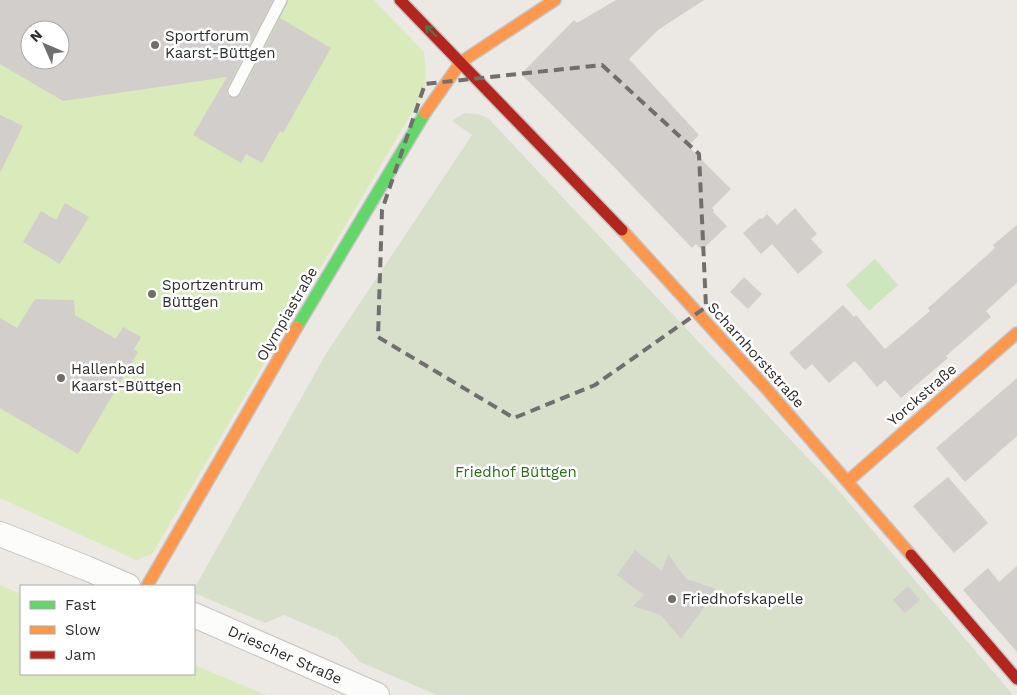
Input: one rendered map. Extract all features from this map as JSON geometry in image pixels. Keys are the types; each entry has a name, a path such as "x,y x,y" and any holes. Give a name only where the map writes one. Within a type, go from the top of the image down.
{"street":[{"name":"Scharnhorststraße","path":"400,0 678,291 848,481 1017,679"},
{"path":"461,62 555,0"},
{"name":"Olympiastraße","path":"148,585 350,236 427,109 461,62"},
{"name":"Yorckstraße","path":"848,481 1017,332"},
{"path":"0,534 126,585"},
{"name":"Driescher Straße","path":"195,615 377,695"}],"lane":[{"path":"234,91 281,0"}],"highlighted area":[{"path":"602,65 699,154 706,307 595,385 514,418 378,337 382,210 425,84"}],"green space":[{"name":"Sportzentrum Büttgen","path":"0,0 374,0 424,52 426,70 425,90 152,554 136,560 0,498"},
{"name":"Friedhof Büttgen","path":"464,113 478,114 488,118 839,491 1013,695 437,695 360,662 338,638 284,615 265,623 195,593 195,587 327,352 472,135 452,121"},
{"path":"875,259 898,285 869,311 846,285"},
{"path":"0,585 20,594 20,675 195,675 195,665 266,695 0,695"}],"building":[{"name":"Sportforum Kaarst-Büttgen","path":"0,0 273,0 227,88 227,95 234,98 241,94 280,18 331,48 283,133 280,131 262,163 246,154 241,163 193,135 227,77 63,101 0,64"},
{"path":"616,0 704,0 658,30 629,59 699,135 688,146 731,189 712,208 713,212 727,226 702,250 696,244 692,248 521,74 574,20 577,23"},
{"path":"0,115 23,126 0,173"},
{"path":"65,203 89,217 60,264 23,242 41,211 56,220"},
{"path":"795,208 817,234 811,239 823,252 798,274 772,244 761,254 743,233 767,214 777,225"},
{"path":"1017,225 1017,283 986,311 991,317 946,356 948,358 901,398 885,380 877,387 855,361 829,383 812,364 805,370 789,353 843,305 854,317 856,315 885,349 930,311 928,308 995,248 993,245"},
{"path":"744,277 762,294 748,309 730,292"},
{"name":"Hallenbad Kaarst-Büttgen","path":"35,299 74,300 75,315 116,339 123,327 141,337 134,349 138,352 78,454 0,408 0,318 17,328"},
{"path":"1017,378 1017,436 965,482 936,448"},
{"path":"948,477 988,523 954,553 913,506"},
{"name":"Friedhofskapelle","path":"635,550 662,571 668,554 686,579 716,589 700,603 705,606 681,639 661,615 633,606 644,595 617,575"},
{"path":"1017,566 1017,652 963,590 988,568 999,582"},
{"path":"908,586 920,600 905,613 893,600"}],"traffic: fast":[{"path":"297,327 425,113"}],"traffic: slow":[{"path":"425,113 461,62 555,0"},
{"path":"622,230 764,386 911,555"},
{"path":"148,585 297,327"},
{"path":"848,481 1017,333"}],"traffic: jam":[{"path":"400,0 622,230"},
{"path":"911,555 1017,679"}],"place":[{"name":"Sportforum Kaarst-Büttgen","path":"155,45"},
{"name":"Sportzentrum Büttgen","path":"152,294"},
{"name":"Hallenbad Kaarst-Büttgen","path":"61,378"},
{"name":"Friedhofskapelle","path":"672,599"}]}
